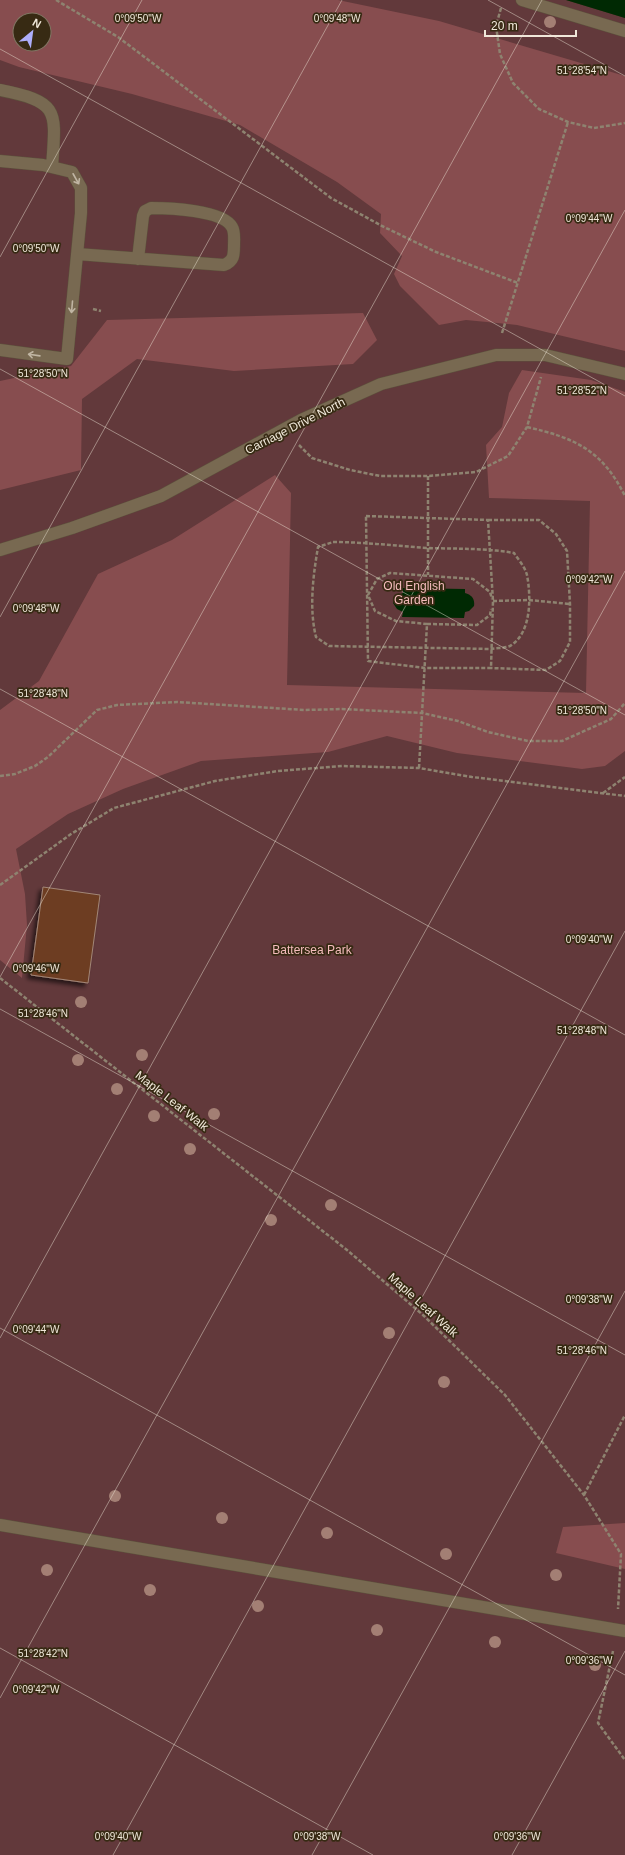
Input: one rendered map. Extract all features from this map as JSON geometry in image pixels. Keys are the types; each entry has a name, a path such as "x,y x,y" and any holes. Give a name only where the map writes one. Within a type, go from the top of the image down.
{"street":[{"path":"522,0 625,31"},
{"path":"0,90 26,95 43,103 53,114 55,125 52,167"},
{"path":"0,161 52,167 72,172 81,188 68,359 0,350"},
{"path":"77,254 138,259 224,265 230,262 234,256 234,234 231,225 222,218 169,208 152,208 145,211 142,216 138,259"},
{"name":"Carriage Drive North","path":"0,550 72,528 161,496 283,430 381,384 496,354 545,355 625,374"},
{"path":"0,1525 621,1630"}],"path":[{"path":"56,0 118,37 331,198 382,226 436,252 518,283"},
{"path":"502,5 496,26 500,54 513,84 539,109 568,122 594,128 625,123"},
{"path":"496,354 568,122"},
{"path":"283,430 312,458 350,470 380,476 428,476 476,472 508,456 527,427 537,393 545,355"},
{"path":"527,427 558,434 587,449 607,467 625,496"},
{"path":"428,476 428,575"},
{"path":"366,516 428,519 539,520 556,534 568,551 570,604 570,642 560,661 546,670 425,668 368,661 366,516"},
{"path":"488,520 493,601 490,668"},
{"path":"333,542 367,542 428,548 490,549 514,553 526,573 529,600 528,615 520,636 509,646 491,648 329,646 316,637 312,622 315,565 318,548 333,542"},
{"path":"390,573 473,579 490,592 493,601 490,615 477,625 427,624 396,621 375,611 368,595 377,579 390,573"},
{"path":"493,601 529,600 570,604"},
{"path":"419,768 427,624"},
{"path":"0,776 15,774 35,766 48,757 98,710 117,705 177,702 304,710 342,708 422,714 458,721 488,732 528,741 562,741 611,719 625,703"},
{"path":"0,885 71,834 114,808 215,781 278,771 342,766 419,768 625,796"},
{"path":"603,793 625,777"},
{"name":"Maple Leaf Walk","path":"0,978 347,1250 423,1315 505,1395 584,1495 621,1554 621,1630 598,1723 625,1760"},
{"path":"584,1495 625,1415"}],"green space":[{"name":"Battersea Park","path":"0,0 566,0 625,18 625,1855 0,1855"}],"shaded area":[{"path":"0,0 338,0 439,21 625,76 625,351 517,325 466,320 439,325 400,286 394,274 402,256 380,233 381,214 337,182 240,125 132,94 19,67 0,60"},
{"path":"566,0 625,0 625,18"},
{"path":"363,313 377,340 353,364 234,371 137,359 82,399 81,470 0,490 0,381 71,366 107,320"},
{"path":"522,370 591,380 625,392 625,751 605,766 582,769 457,753 387,736 328,752 201,761 123,789 68,814 16,849 25,894 27,925 22,978 0,960 0,710 39,681 98,574 172,540 275,475 291,493 287,685 586,693 590,501 489,498 486,445 502,427 509,393"},
{"path":"403,588 465,589 465,593 470,595 473,599 474,606 469,611 465,612 464,618 402,617 403,612 397,609 393,603 396,596 403,593"},
{"path":"625,1523 625,1569 556,1553 563,1527"}],"building":[{"path":"43,887 100,895 88,983 31,975"}],"park label":[{"name":"Old English Garden","path":"414,593"}]}
